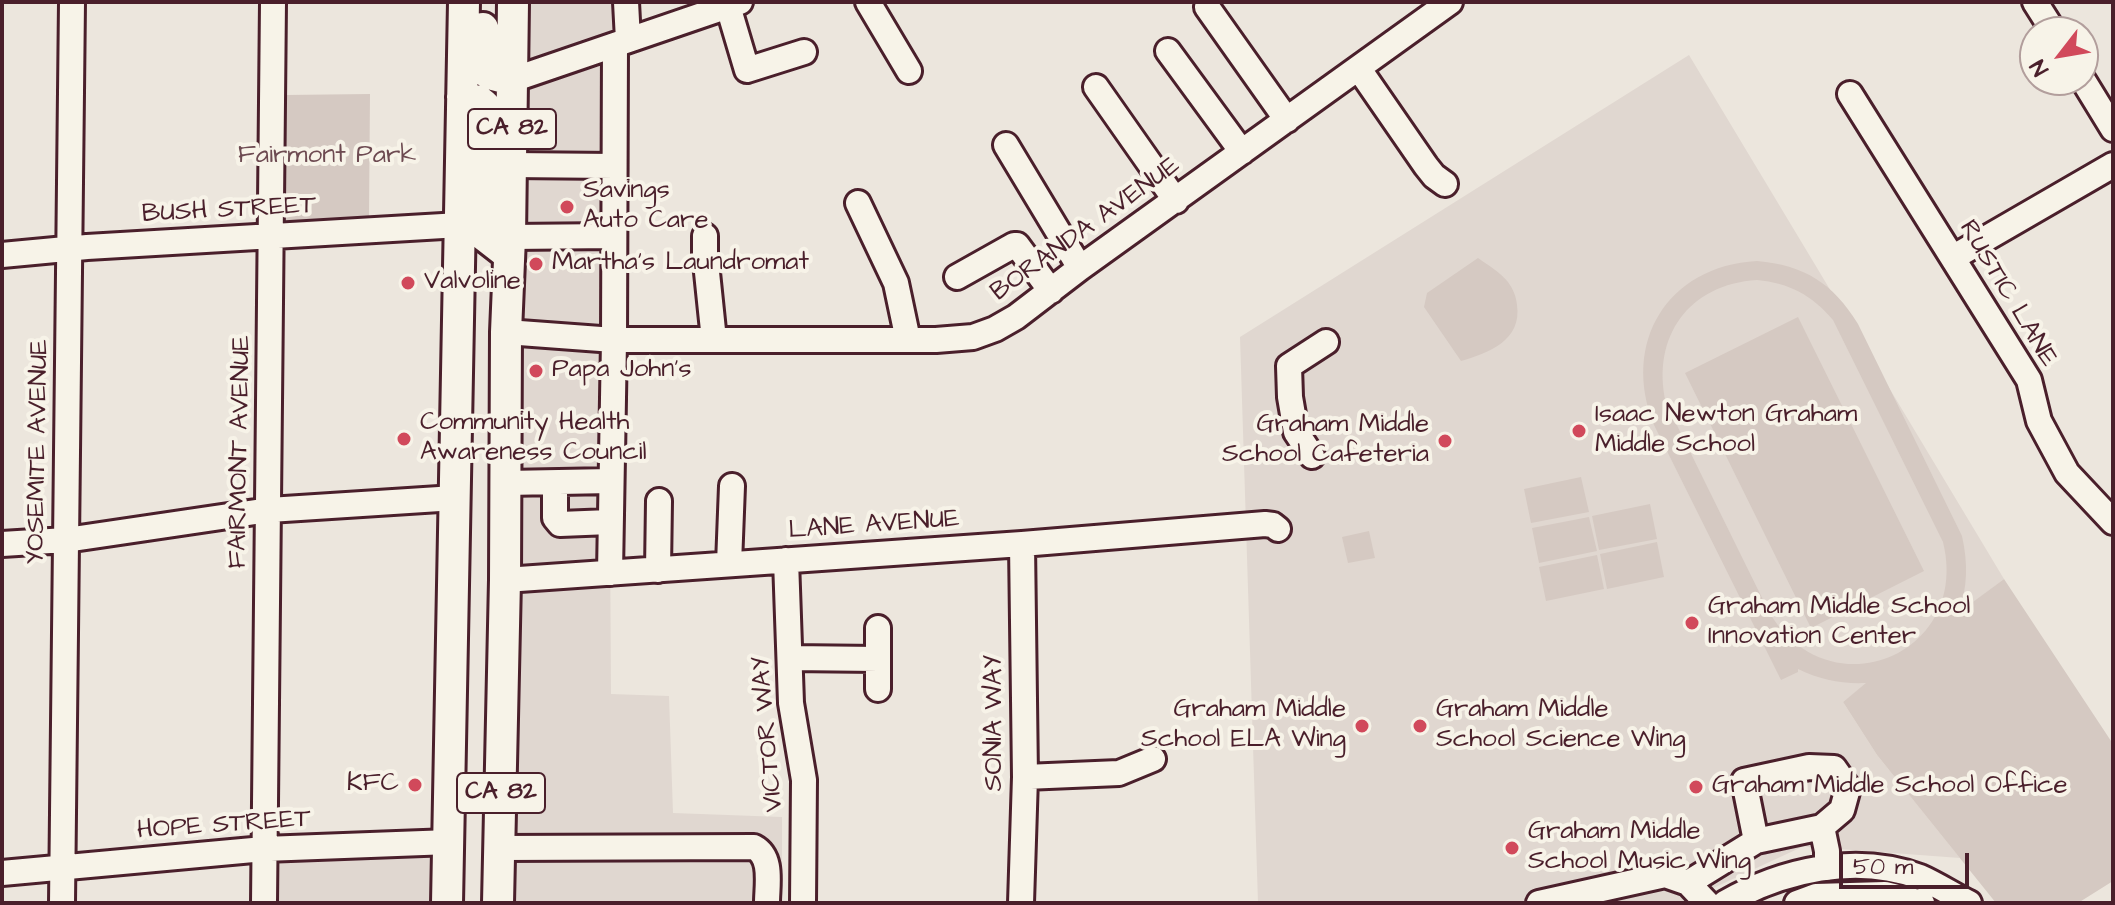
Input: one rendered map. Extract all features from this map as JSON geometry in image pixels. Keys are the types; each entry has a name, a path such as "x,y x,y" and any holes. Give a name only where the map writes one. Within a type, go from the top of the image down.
{"main road":[{"name":"CA 82","path":"447,903 450,842 441,753 455,498 464,2"},
{"path":"483,2 483,69 489,74 512,80"},
{"name":"CA 82","path":"498,903 511,682 505,580 506,332 513,2"},
{"path":"462,97 484,105 482,234 510,246"}],"street":[{"name":"YOSEMITE AVENUE","path":"62,903 72,2"},
{"name":"FAIRMONT AVENUE","path":"264,903 273,2"},
{"path":"610,573 614,166 626,2"},
{"path":"868,2 909,71"},
{"name":"BORANDA AVENUE","path":"506,332 614,340 936,340 973,337 1016,317 1450,2"},
{"path":"512,80 734,4 747,70 804,52"},
{"path":"1207,7 1287,120"},
{"path":"1168,51 1242,152"},
{"path":"1359,69 1426,166 1445,184"},
{"path":"1096,87 1176,201"},
{"name":"RUSTIC LANE","path":"1850,94 2029,380 2039,421 2067,473 2113,522"},
{"path":"2093,96 2113,129"},
{"path":"1006,145 1080,268"},
{"path":"511,165 614,166"},
{"path":"1954,257 2113,165"},
{"path":"858,203 896,283 908,340"},
{"name":"BUSH STREET","path":"2,255 69,248 460,225"},
{"path":"510,246 614,236"},
{"path":"705,236 714,340"},
{"path":"957,277 1017,245 1051,291"},
{"path":"1312,456 1296,432 1289,366 1326,342"},
{"path":"506,483 611,481"},
{"path":"555,483 557,522 610,522"},
{"path":"729,564 732,486"},
{"path":"2,544 66,540 269,510 455,498"},
{"path":"658,570 659,501"},
{"name":"LANE AVENUE","path":"505,580 572,584 610,573 1246,526 1273,525 1278,529"},
{"name":"SONIA WAY","path":"1021,903 1025,777 1022,544"},
{"name":"VICTOR WAY","path":"786,560 791,703 804,780 803,903"},
{"path":"878,628 878,689"},
{"path":"790,658 878,659"},
{"path":"1025,777 1119,773 1153,759"},
{"path":"1688,883 1756,841 1822,827 1842,810 1848,788 1834,768 1809,767 1744,781 1756,841"},
{"path":"1822,827 1827,868"},
{"name":"HOPE STREET","path":"2,873 264,849 306,859 390,844 450,842"},
{"path":"500,848 754,847 763,851 767,860 767,903"},
{"path":"1725,903 1769,881 1792,874 1827,868 1874,866 1919,877 1969,903"},
{"path":"1539,903 1665,875 1688,883 1707,903"},
{"path":"1797,903 1816,896 1885,894 1922,903"}],"shaded area":[{"path":"513,2 644,2 607,39 611,694 669,696 673,813 782,817 782,903 498,903"},
{"name":"Isaac Newton Graham Middle School","path":"1689,55 2004,579 1843,702 1877,755 1960,858 1839,849 1827,851 1804,846 1681,903 1258,903 1240,337"},
{"path":"437,852 435,903 276,903 276,857"}],"green space":[{"name":"Fairmont Park","path":"370,94 369,218 282,225 285,95"},
{"path":"1478,258 1510,285 1516,299 1517,317 1509,336 1501,343 1461,361 1424,307 1427,293"},
{"path":"1757,261 1789,267 1816,279 1838,297 1858,324 1962,536 1966,575 1958,613 2004,579 2113,744 2113,881 2078,903 1996,903 1877,755 1843,702 1866,683 1831,680 1798,669 1798,672 1781,680 1654,425 1645,395 1644,365 1648,338 1659,314 1676,293 1698,277 1725,266","holes":["1757,280 1799,292 1833,320 1943,542 1946,582 1936,615 1916,640 1889,657 1858,664 1825,660 1795,643 1769,612 1666,403 1664,356 1680,318 1694,303 1712,292 1733,284"]},
{"path":"1798,317 1924,571 1811,628 1685,373"},
{"path":"1581,477 1589,512 1531,523 1524,489"},
{"path":"1650,504 1657,539 1599,550 1592,516"},
{"path":"1589,517 1597,551 1539,563 1532,528"},
{"path":"1369,531 1375,558 1348,563 1342,537"},
{"path":"1657,542 1664,577 1607,589 1600,554"},
{"path":"1597,555 1604,589 1546,601 1539,567"}],"place":[{"name":"Savings Auto Care","path":"567,207"},
{"name":"Martha's Laundromat","path":"536,264"},
{"name":"Valvoline","path":"408,283"},
{"name":"Papa John's","path":"536,371"},
{"name":"Isaac Newton Graham Middle School","path":"1579,431"},
{"name":"Community Health Awareness Council","path":"404,439"},
{"name":"Graham Middle School Cafeteria","path":"1445,441"},
{"name":"Graham Middle School Innovation Center","path":"1692,623"},
{"name":"Graham Middle School ELA Wing","path":"1362,726"},
{"name":"Graham Middle School Science Wing","path":"1420,726"},
{"name":"KFC","path":"415,785"},
{"name":"Graham Middle School Office","path":"1696,787"},
{"name":"Graham Middle School Music Wing","path":"1512,848"}]}
